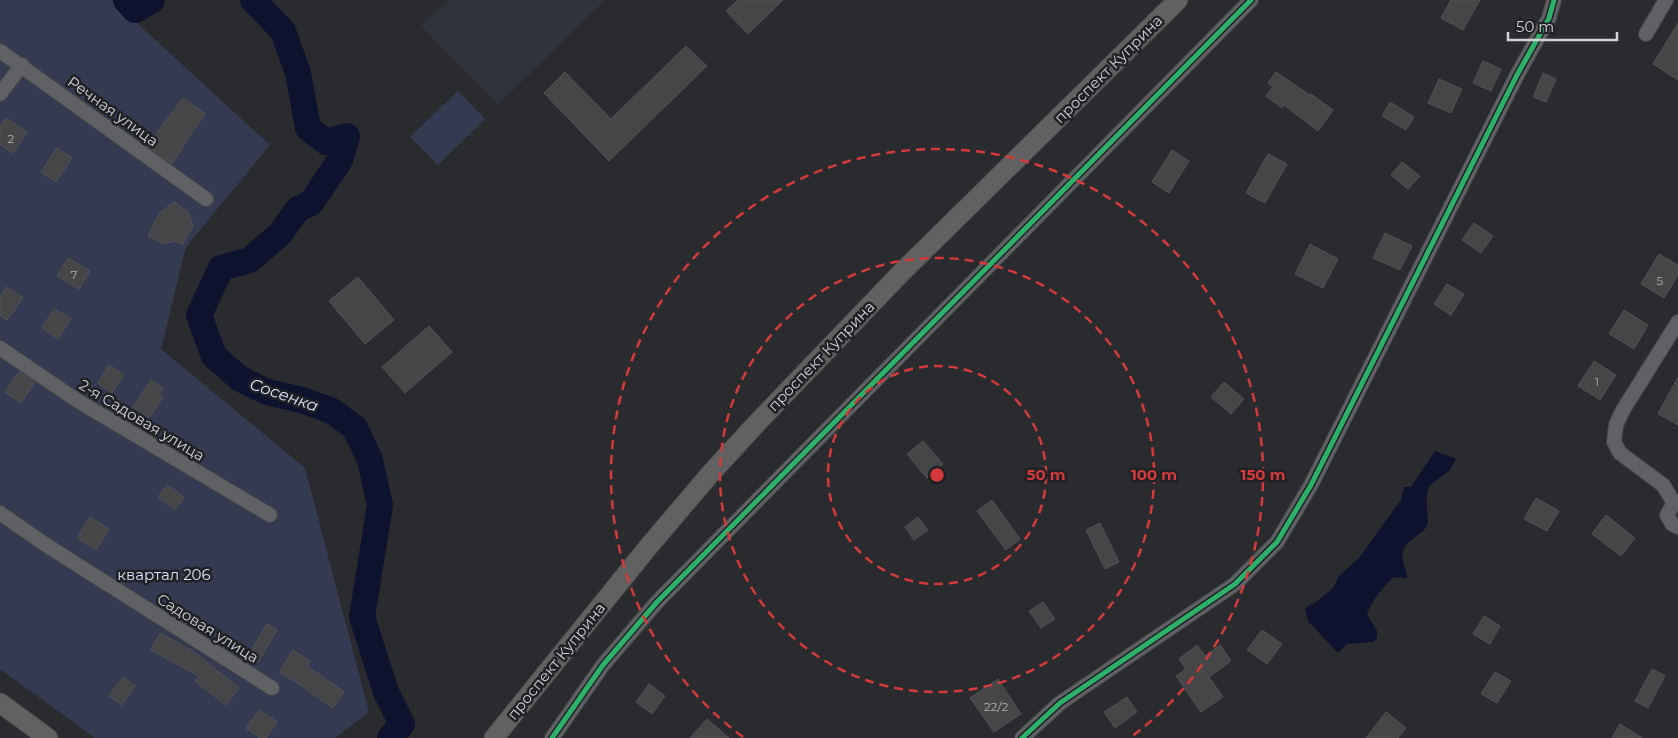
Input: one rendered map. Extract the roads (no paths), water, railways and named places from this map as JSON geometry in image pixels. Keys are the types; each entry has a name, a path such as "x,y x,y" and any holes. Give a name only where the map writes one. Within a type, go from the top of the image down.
{"main road":[{"name":"проспект Куприна","path":"494,738 711,473 757,423 901,274 1178,0"},
{"path":"0,703 48,738"}],"street":[{"path":"552,738 603,664 657,602 1251,0"},
{"path":"1022,738 1060,703 1235,584 1277,542 1311,485 1517,75 1549,18 1554,0"},
{"path":"1646,34 1666,0"},
{"name":"Речная улица","path":"0,51 206,199"},
{"path":"0,94 22,65"},
{"path":"1678,322 1623,410 1616,425 1614,442 1620,453 1663,485 1674,503 1667,515 1672,524 1678,527"},
{"name":"2-я Садовая улица","path":"0,348 78,401 270,515"},
{"name":"Садовая улица","path":"0,514 272,688"}],"waterway":[{"name":"Сосенка","path":"126,0 135,10 152,0"},
{"name":"Сосенка","path":"253,0 283,31 298,73 308,128 326,142 347,136 340,160 311,203 298,209 280,234 250,260 221,268 199,315 214,356 239,378 267,392 302,400 332,411 355,428 370,460 380,505 362,617 386,692 402,724 390,738"}],"park label":[{"name":"квартал 206","path":"164,574"}]}
